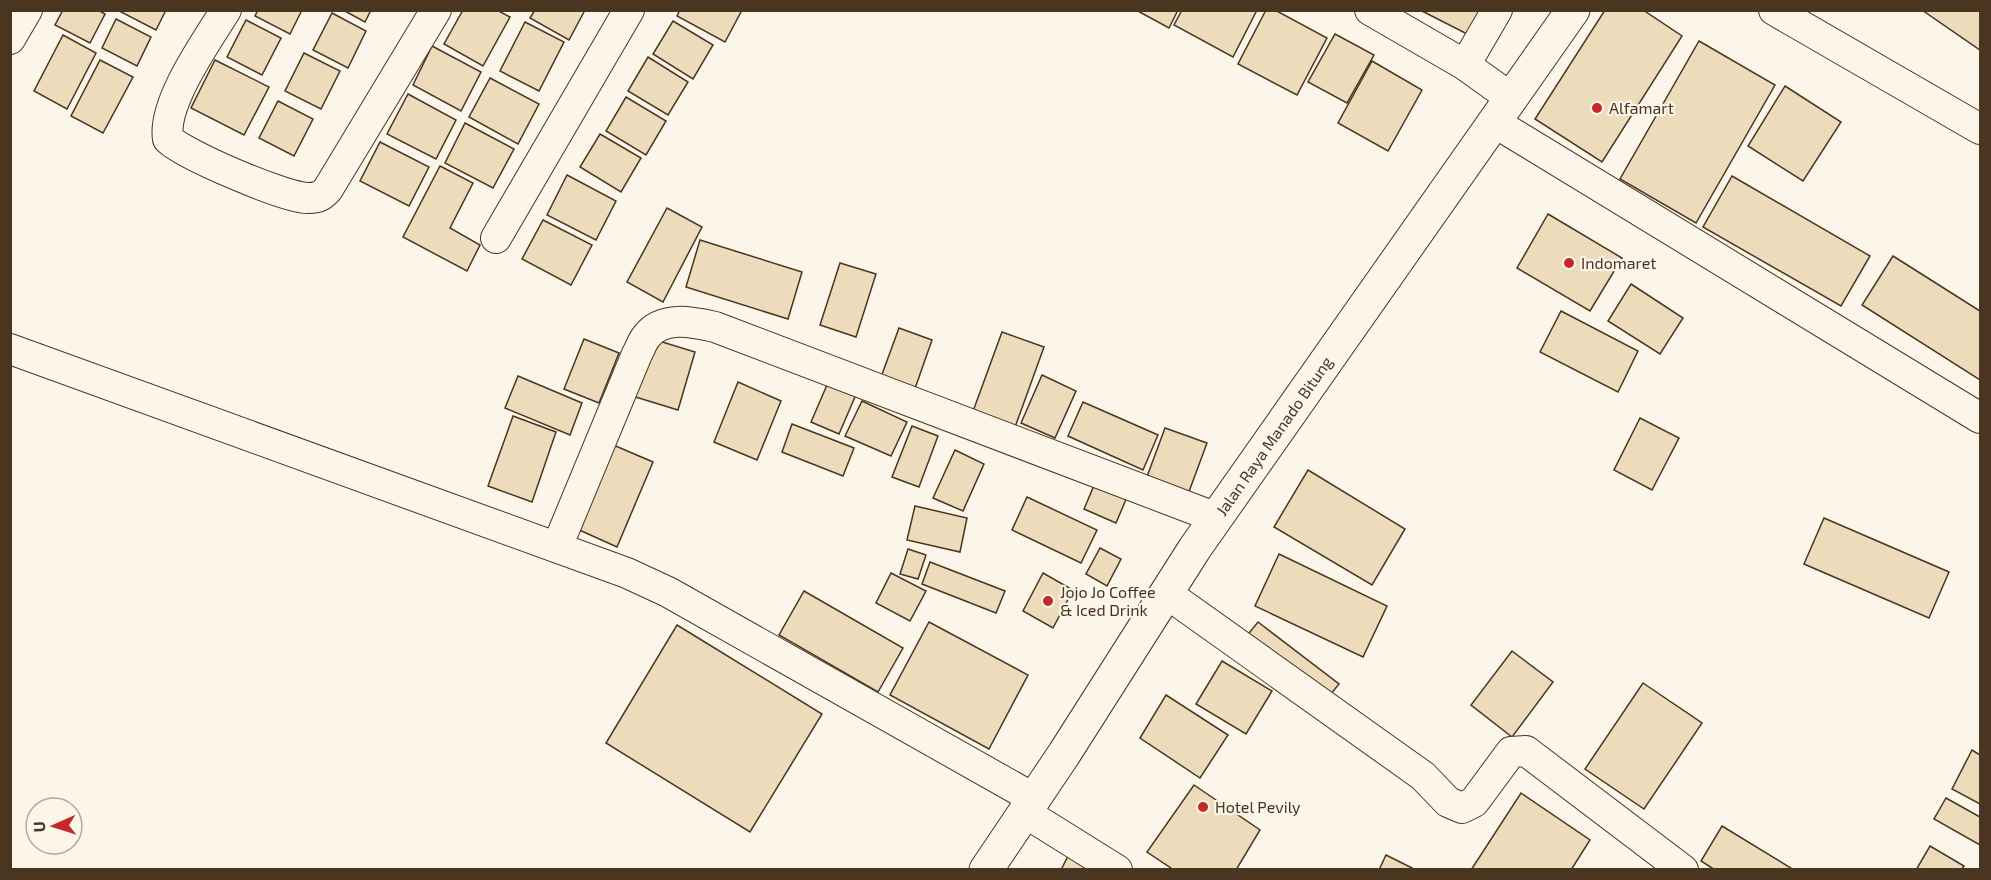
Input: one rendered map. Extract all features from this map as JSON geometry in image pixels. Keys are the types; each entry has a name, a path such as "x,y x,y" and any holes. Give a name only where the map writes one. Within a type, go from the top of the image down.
{"highway":[{"name":"Jalan Raya Manado Bitung","path":"986,870 1217,518 1573,10"}],"street":[{"path":"10,39 27,10"},
{"path":"226,10 181,85 170,113 168,139 183,150 258,184 301,198 323,196 436,10"},
{"path":"496,238 629,10"},
{"path":"1370,10 1465,65 1503,110 1980,418"},
{"path":"1465,65 1497,10"},
{"path":"1774,10 1980,129"},
{"path":"556,547 646,335 661,325 672,322 692,322 715,327 1217,518"},
{"path":"10,349 627,573 668,592 1029,805 1117,870"},
{"path":"1166,593 1423,776 1448,802 1462,808 1474,802 1511,752 1526,751 1683,870"}],"building":[{"path":"63,10 98,10 105,14 90,43 55,25"},
{"path":"122,10 166,10 156,30 121,12"},
{"path":"258,10 302,10 290,34 255,16"},
{"path":"343,10 371,10 365,22"},
{"path":"463,10 497,10 510,17 483,66 444,44"},
{"path":"535,10 585,10 569,40 530,18"},
{"path":"680,10 742,10 725,42 677,16"},
{"path":"1136,10 1178,10 1169,28"},
{"path":"1182,10 1257,10 1233,57 1174,25"},
{"path":"1266,10 1275,10 1327,38 1297,95 1238,64"},
{"path":"1420,10 1483,10 1471,36"},
{"path":"1605,10 1643,10 1682,36 1602,162 1535,119"},
{"path":"1922,10 1980,10 1980,50"},
{"path":"332,13 366,31 348,68 313,50"},
{"path":"116,19 151,37 137,66 102,48"},
{"path":"246,20 281,38 262,75 227,57"},
{"path":"673,21 713,45 693,79 653,54"},
{"path":"525,22 564,42 539,91 500,71"},
{"path":"1335,34 1374,55 1347,103 1308,82"},
{"path":"63,35 96,53 67,109 34,91"},
{"path":"1699,41 1775,85 1696,223 1620,179"},
{"path":"432,46 481,72 461,111 413,85"},
{"path":"304,53 340,71 321,109 285,91"},
{"path":"648,57 688,82 668,115 628,91"},
{"path":"100,60 133,77 103,133 71,116"},
{"path":"215,60 269,87 244,135 191,108"},
{"path":"1372,61 1422,90 1388,151 1338,123"},
{"path":"490,78 539,104 518,144 469,117"},
{"path":"1785,86 1841,122 1803,181 1748,146"},
{"path":"408,94 456,120 436,159 387,134"},
{"path":"626,97 666,121 646,155 606,131"},
{"path":"278,101 313,119 294,156 259,138"},
{"path":"465,123 514,149 493,188 445,163"},
{"path":"600,134 641,158 621,192 580,167"},
{"path":"380,142 429,167 409,206 360,181"},
{"path":"440,166 473,183 450,228 480,245 467,271 403,237"},
{"path":"567,175 616,201 596,240 547,215"},
{"path":"1732,176 1870,256 1841,306 1703,227"},
{"path":"667,208 702,227 663,302 627,282"},
{"name":"Indomaret","path":"1548,214 1622,258 1590,311 1517,268"},
{"path":"543,220 592,245 571,285 522,259"},
{"path":"700,240 802,272 788,319 686,287"},
{"path":"1893,256 1980,311 1980,380 1862,305"},
{"path":"840,263 876,274 856,337 820,325"},
{"path":"1631,284 1683,318 1660,354 1608,321"},
{"path":"1561,311 1638,351 1618,392 1540,352"},
{"path":"899,328 932,340 911,400 877,388"},
{"path":"1002,332 1044,347 1014,430 972,414"},
{"path":"646,337 695,352 678,410 629,395"},
{"path":"584,339 619,353 599,403 564,389"},
{"path":"1042,375 1076,391 1055,438 1021,423"},
{"path":"518,376 582,403 570,435 505,408"},
{"path":"830,378 858,390 839,434 811,422"},
{"path":"738,382 781,401 757,460 714,442"},
{"path":"862,401 907,422 891,456 845,436"},
{"path":"1083,402 1158,435 1143,470 1068,436"},
{"path":"513,416 556,432 532,502 488,486"},
{"path":"1640,418 1679,438 1652,490 1614,470"},
{"path":"792,424 854,448 843,476 782,452"},
{"path":"912,426 938,436 919,487 892,477"},
{"path":"1165,428 1207,443 1187,497 1145,482"},
{"path":"611,444 653,462 617,547 575,528"},
{"path":"955,450 984,464 963,511 933,498"},
{"path":"1308,470 1405,529 1372,585 1274,527"},
{"path":"1098,476 1130,490 1116,523 1084,509"},
{"path":"1027,497 1097,530 1081,563 1012,530"},
{"path":"915,506 967,518 960,552 907,540"},
{"path":"1824,518 1949,572 1929,618 1804,564"},
{"path":"1100,548 1121,559 1107,586 1086,574"},
{"path":"908,549 926,555 918,579 900,574"},
{"path":"1279,554 1387,606 1363,657 1255,606"},
{"path":"930,562 1005,591 996,613 922,584"},
{"path":"891,573 926,591 910,621 876,603"},
{"name":"Jojo Jo Coffee & Iced Drink","path":"1043,573 1073,590 1053,628 1023,611"},
{"path":"804,591 903,648 878,692 779,635"},
{"path":"929,622 1028,675 989,749 890,695"},
{"path":"1258,622 1339,684 1327,699 1245,638"},
{"path":"677,625 822,714 750,832 606,743"},
{"path":"1512,651 1553,682 1512,737 1471,705"},
{"path":"1222,661 1272,691 1246,734 1196,704"},
{"path":"1643,683 1702,723 1644,809 1585,769"},
{"path":"1166,695 1228,735 1200,778 1140,738"},
{"path":"1972,750 1980,755 1980,804 1952,789"},
{"name":"Hotel Pevily","path":"1194,785 1260,830 1236,870 1174,870 1147,852"},
{"path":"1521,793 1590,840 1571,870 1471,870"},
{"path":"1946,798 1980,817 1980,845 1934,819"},
{"path":"1722,826 1794,870 1715,870 1701,861"},
{"path":"1930,846 1964,866 1961,870 1916,870"},
{"path":"1069,854 1102,870 1061,870"},
{"path":"1386,855 1416,870 1379,870"}],"place":[{"name":"Alfamart","path":"1597,108"},
{"name":"Indomaret","path":"1569,263"},
{"name":"Jojo Jo Coffee & Iced Drink","path":"1048,601"},
{"name":"Hotel Pevily","path":"1203,807"}]}
